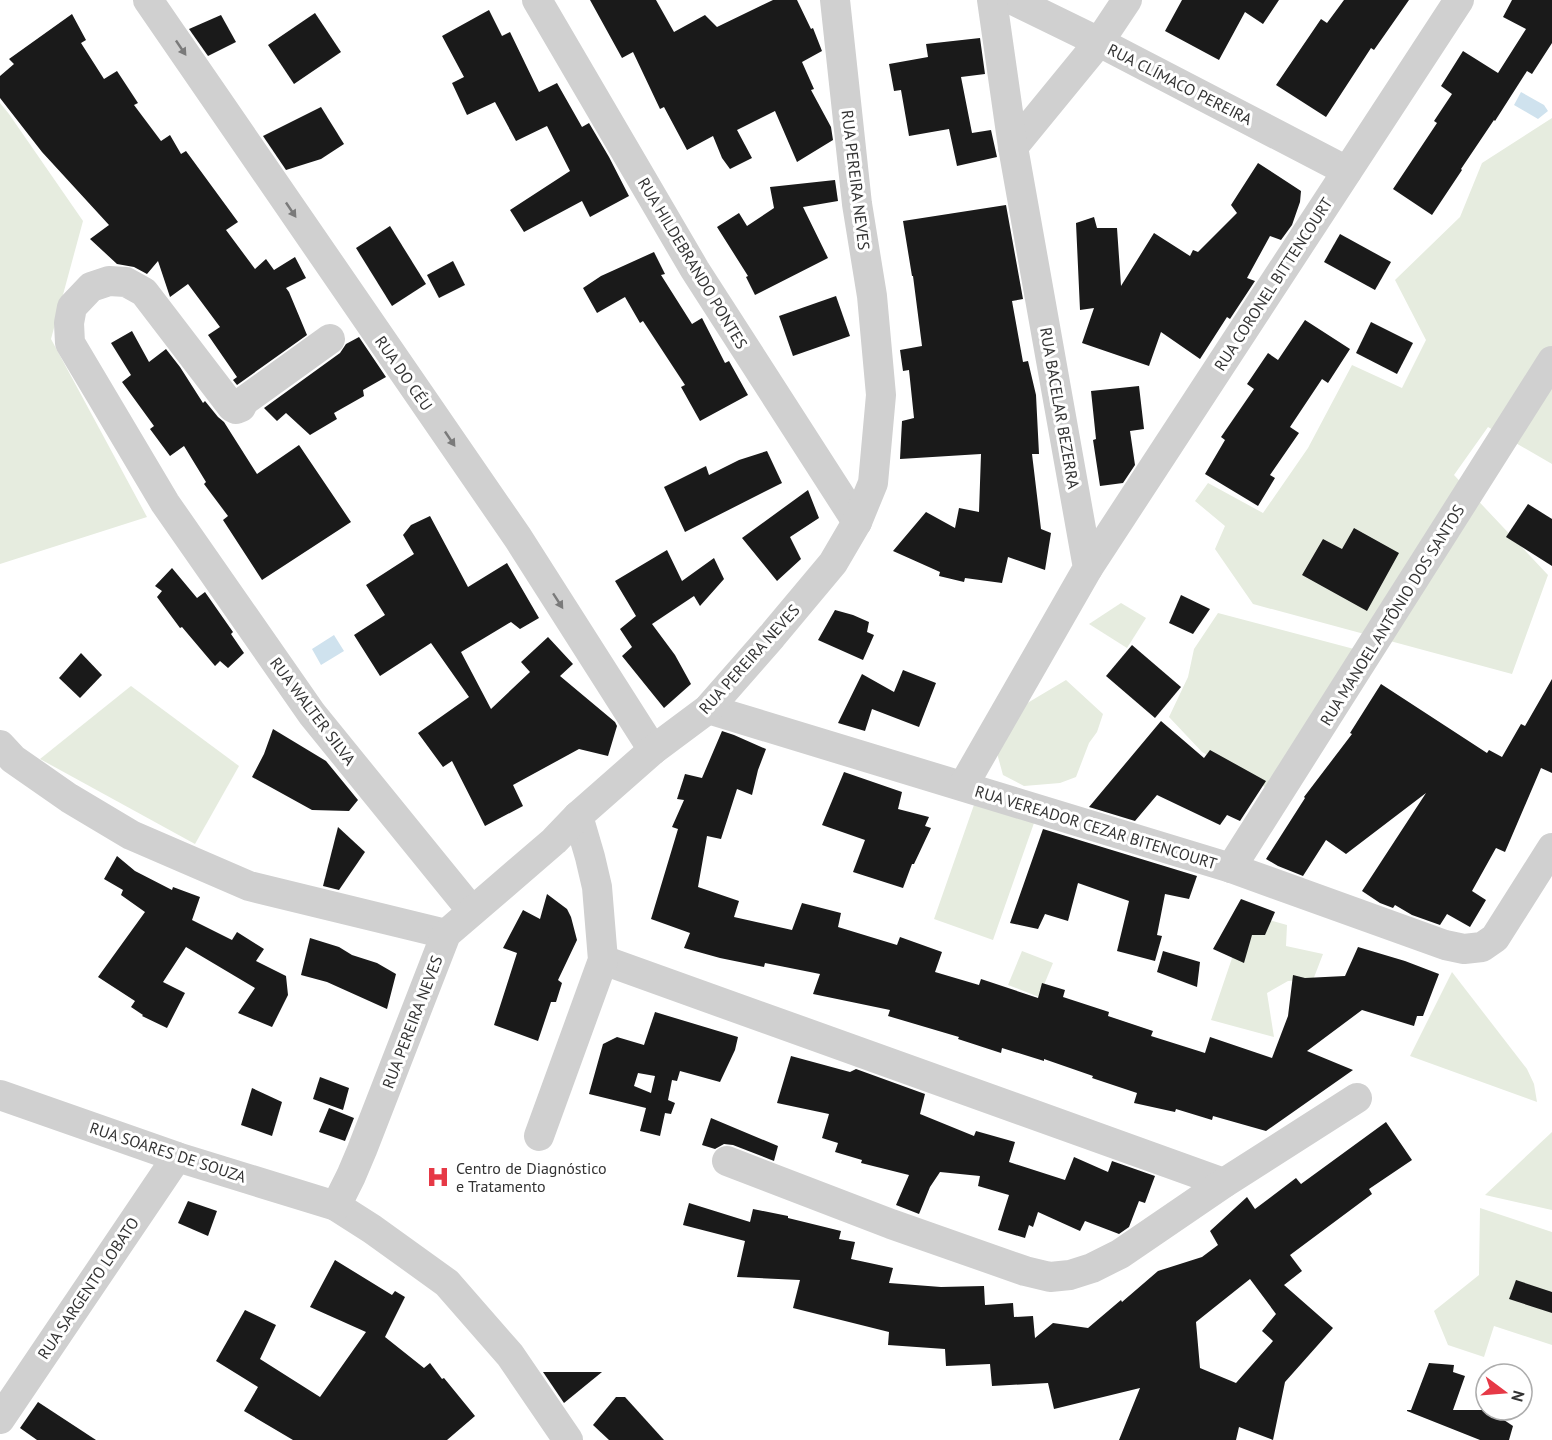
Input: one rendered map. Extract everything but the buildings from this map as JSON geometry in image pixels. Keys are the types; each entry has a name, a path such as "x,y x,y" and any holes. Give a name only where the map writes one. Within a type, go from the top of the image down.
{"street":[{"name":"RUA DO CÉU","path":"148,0 512,529 653,750"},
{"name":"RUA HILDEBRANDO PONTES","path":"537,0 695,270 857,522"},
{"name":"RUA PEREIRA NEVES","path":"336,1206 362,1150 446,934 554,841 653,750 708,709 833,563 857,522 873,483 881,395 872,296 857,204 835,0"},
{"name":"RUA BACELAR BEZERRA","path":"992,0 1013,147 1088,568"},
{"name":"RUA CLÍMACO PEREIRA","path":"1013,0 1099,42 1347,171"},
{"path":"1013,147 1099,42 1127,0"},
{"name":"RUA CORONEL BITTENCOURT","path":"1088,568 1458,0"},
{"name":"RUA WALTER SILVA","path":"330,339 236,410 144,292 126,282 109,280 91,287 72,307 69,323 70,343 165,503 312,714 472,911"},
{"name":"RUA MANOEL ANTÔNIO DOS SANTOS","path":"1231,868 1552,361"},
{"path":"963,786 1088,568"},
{"name":"RUA VEREADOR CEZAR BITENCOURT","path":"708,709 1231,868 1445,945 1464,949 1482,947 1495,938 1552,848"},
{"path":"0,745 13,759 69,798 131,835 238,881 446,934"},
{"path":"539,1137 603,960 597,887 579,816"},
{"path":"603,960 1224,1183"},
{"name":"RUA SOARES DE SOUZA","path":"0,1095 177,1157 336,1206 447,1283 510,1355 568,1440"},
{"path":"726,1161 891,1224 1025,1271 1050,1276 1070,1275 1092,1268 1120,1254 1224,1183 1357,1098"},
{"name":"RUA SARGENTO LOBATO","path":"0,1419 177,1157"}],"shaded area":[{"path":"0,103 83,221 51,339 147,517 0,564"},
{"path":"1552,118 1552,464 1488,427 1454,475 1548,575 1512,674 1253,604 1215,549 1225,526 1195,501 1208,483 1263,513 1308,448 1352,365 1402,388 1426,340 1395,280 1460,217 1482,163"},
{"path":"1121,603 1146,618 1127,648 1089,624"},
{"path":"1218,613 1354,649 1274,792 1202,752 1169,717 1188,677 1194,649"},
{"path":"1066,680 1103,714 1097,732 1089,743 1076,777 1060,783 1024,786 1003,775 995,746 1019,708"},
{"path":"131,686 239,766 195,844 40,759"},
{"path":"975,802 1034,823 993,940 934,919"},
{"path":"1247,914 1287,925 1286,946 1323,954 1313,980 1288,981 1267,993 1274,1037 1211,1020"},
{"path":"1022,951 1053,963 1039,997 1008,985"},
{"path":"1452,972 1527,1069 1534,1084 1537,1102 1410,1056"},
{"path":"1552,1132 1552,1210 1485,1195"},
{"path":"1480,1208 1552,1232 1552,1345 1494,1326 1484,1357 1448,1345 1434,1311 1479,1275"}],"water":[{"path":"1521,92 1544,105 1548,111 1538,119 1514,105"},
{"path":"334,635 344,651 321,665 312,649"}],"place":[{"name":"Centro de Diagnóstico e Tratamento","path":"438,1177"}]}
